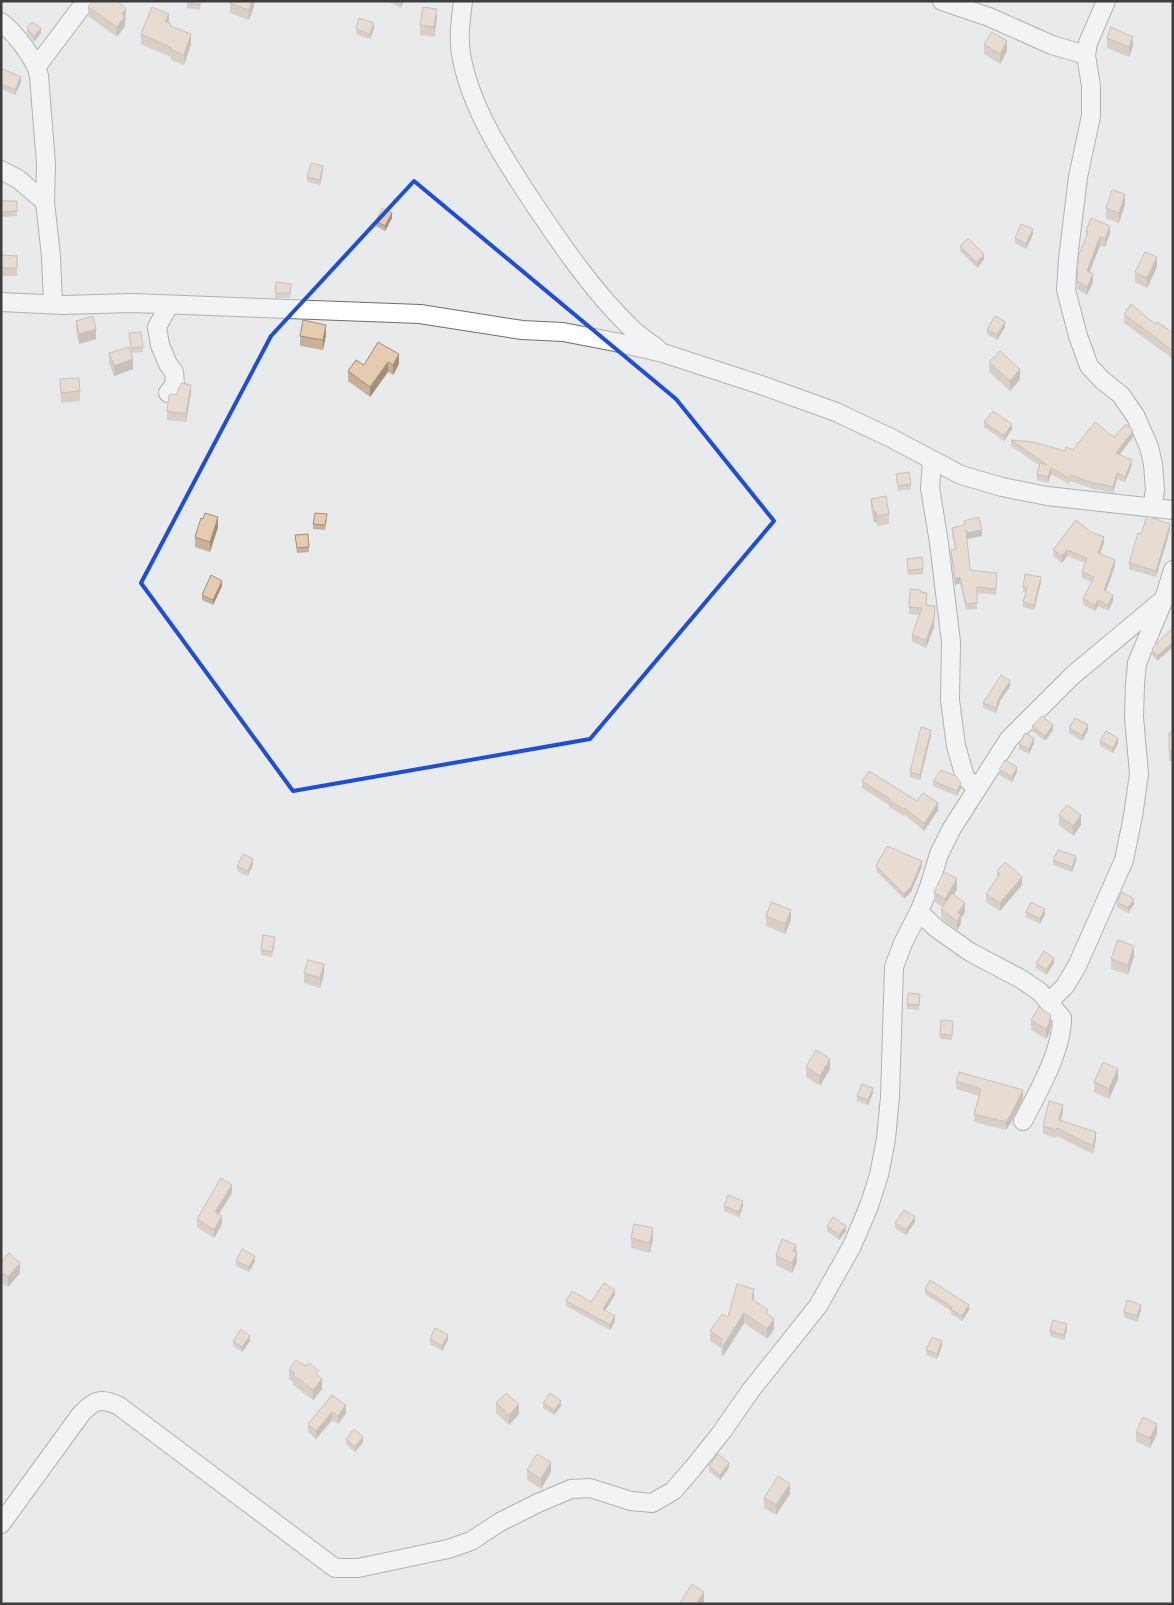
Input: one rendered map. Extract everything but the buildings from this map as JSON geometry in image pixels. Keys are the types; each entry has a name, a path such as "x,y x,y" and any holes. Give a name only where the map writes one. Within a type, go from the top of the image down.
{"street":[{"path":"37,66 86,1"},
{"path":"463,1 460,29 461,55 482,117 508,165 595,290 631,329 663,353"},
{"path":"942,1 989,17 1052,45 1086,55"},
{"path":"1106,1 1088,43 1086,55 1091,116 1078,177 1066,290 1078,336 1089,366 1102,380 1121,395 1136,417 1149,447 1153,464 1155,490 1152,508"},
{"path":"1,22 23,46 37,66 46,164 45,202 53,304"},
{"path":"1,170 18,179 45,202"},
{"path":"1,302 169,305 420,314 522,330 563,332 663,353 836,412 962,475 1002,487 1047,496 1173,510"},
{"path":"168,394 175,384 174,372 168,364 160,345 157,327 169,305"},
{"path":"932,460 930,488 952,642 952,709 960,762 965,777 977,788"},
{"path":"1049,1002 1065,986 1077,966 1124,860 1139,774 1134,718 1137,663 1164,599 1173,570"},
{"path":"1,1524 81,1414 88,1406 98,1400 109,1401 119,1406 335,1568 358,1568 448,1549 471,1541 500,1522 570,1489 590,1488 631,1501 652,1503 673,1491 710,1447 751,1390 818,1306 852,1246 869,1206 879,1175 886,1139 891,1088 894,967 929,887 939,854 952,828 1009,739 1073,675 1164,599"},
{"path":"919,912 936,928 970,952 1022,979 1040,992 1062,1018 1062,1030 1045,1078 1023,1121"}],"highlighted area":[{"path":"414,181 676,399 774,521 590,739 293,791 141,583 271,336"}]}
